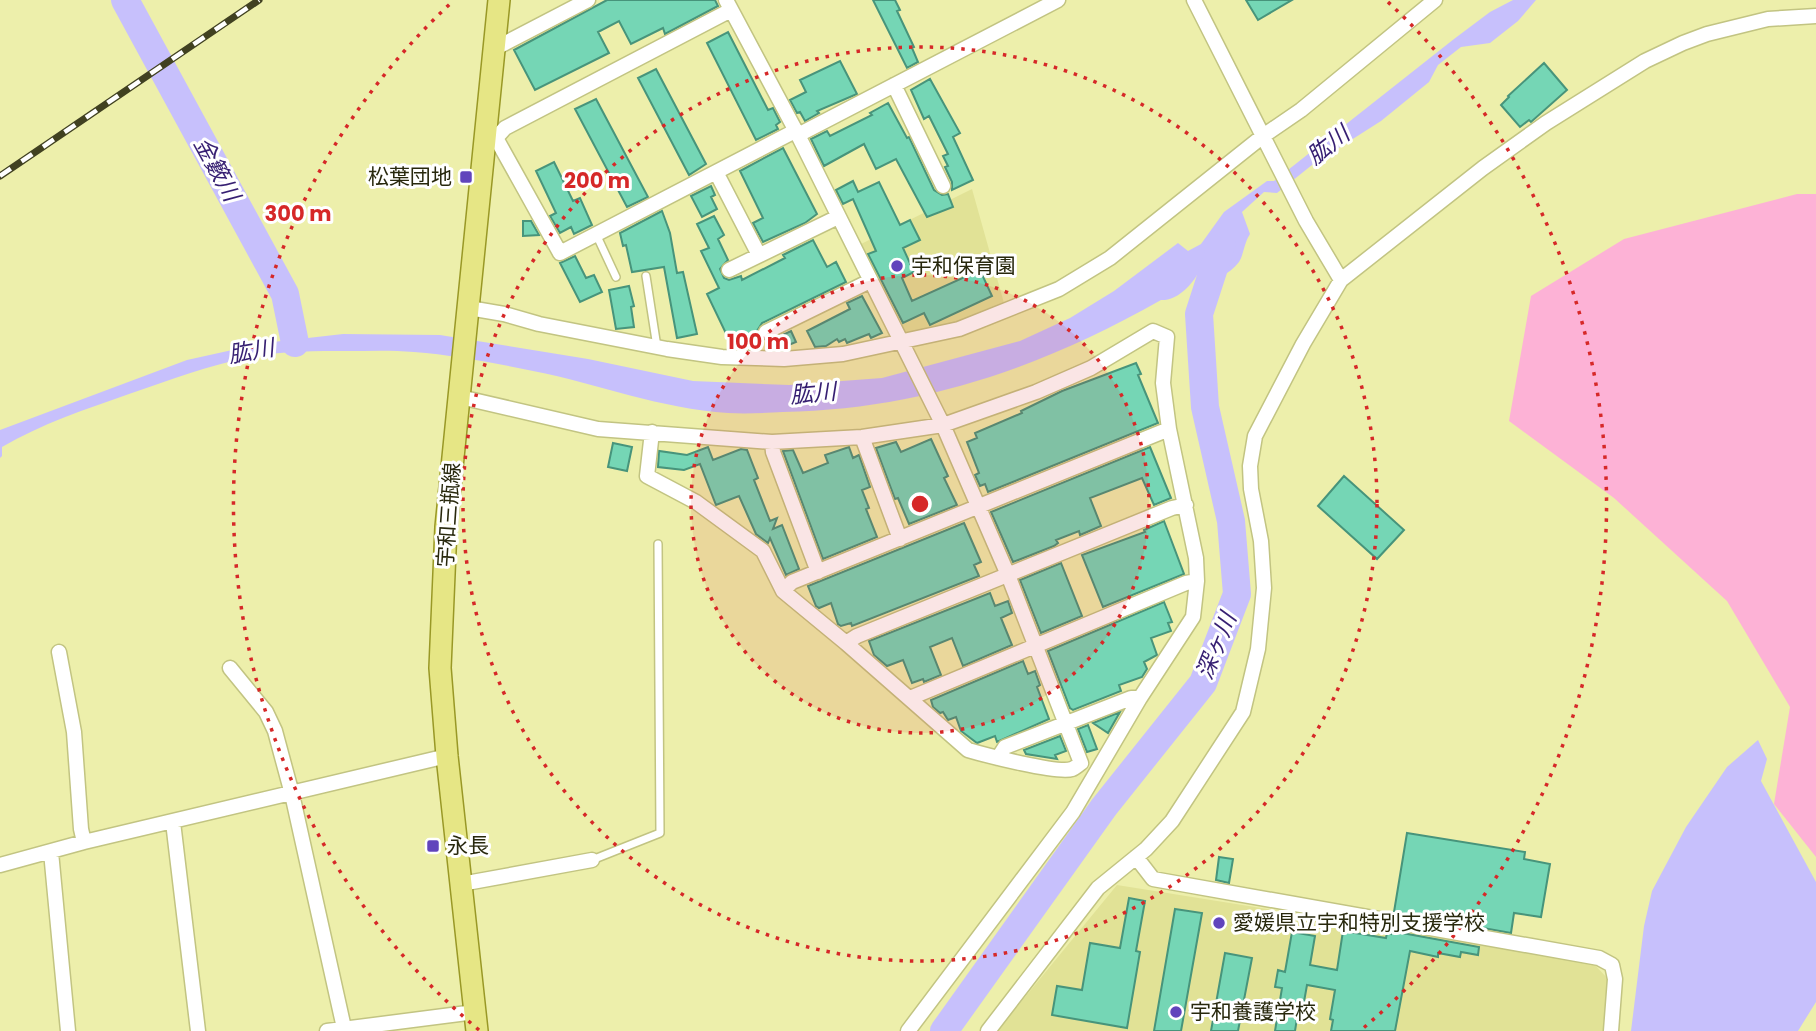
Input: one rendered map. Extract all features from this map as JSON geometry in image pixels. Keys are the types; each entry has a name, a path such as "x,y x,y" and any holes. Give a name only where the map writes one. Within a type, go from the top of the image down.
{"main road":[{"name":"宇和三瓶線","path":"476,1022 440,668 446,527 468,312 490,139 499,0"}],"street":[{"path":"494,49 588,0"},
{"path":"1058,0 894,85 796,133 716,172 560,253 490,139 505,128 728,5 796,133 943,425 1008,575 1081,763"},
{"path":"1194,0 1306,221 1341,280"},
{"path":"468,312 657,347 722,356 784,359 902,345 959,329 1059,289 1110,258 1266,140 1435,0"},
{"path":"988,1031 1098,888 1136,857 1172,821 1242,712 1258,649 1264,588 1261,541 1251,489 1250,466 1255,436 1303,344 1341,280 1546,122 1645,61 1707,34 1768,19 1816,16"},
{"path":"894,85 943,186"},
{"path":"716,172 759,255"},
{"path":"729,270 838,216"},
{"path":"766,332 870,281"},
{"path":"460,392 598,429 772,442 862,437 943,425 1035,392 1091,368 1153,331 1167,337 1163,383 1169,429 1196,558 1197,581 1193,617 1140,698 1073,812 908,1031"},
{"path":"783,591 792,582 1169,429"},
{"path":"652,432 647,476 696,502 763,551 783,591 968,750 1071,770 1081,763 1104,761"},
{"path":"862,437 900,539"},
{"path":"772,442 773,452 818,572"},
{"path":"846,643 857,636 1172,508 1186,505"},
{"path":"910,698 1186,583 1197,581"},
{"path":"59,652 75,732 84,842"},
{"path":"230,668 266,712 275,731 292,794 344,1028"},
{"path":"999,758 1005,747 1131,698 1140,698"},
{"path":"0,865 84,842 447,756"},
{"path":"173,822 198,1031"},
{"path":"51,852 68,1031"},
{"path":"1136,857 1153,879 1599,958 1612,965 1615,979 1611,1031"},
{"path":"461,884 592,860"},
{"path":"327,1031 476,1022"}],"lane":[{"path":"596,234 616,277"},
{"path":"646,276 657,347"},
{"path":"592,860 660,832 659,544"}],"shaded area":[{"path":"972,189 1004,303 958,323 902,335 857,246"},
{"path":"1797,194 1816,194 1816,857 1774,804 1790,707 1727,601 1614,498 1509,421 1531,296 1624,239"},
{"name":"愛媛県立宇和特別支援学校","path":"1117,885 1591,961 1609,980 1605,1031 997,1031"}],"water":[{"name":"肱川","path":"1513,0 1536,0 1518,21 1490,43 1461,47 1438,65 1429,82 1381,121 1312,165 1277,193 1264,192 1242,212 1250,234 1239,262 1231,270 1215,279 1198,282 1197,275 1177,296 1161,300 1071,346 979,380 883,403 834,409 735,413 679,407 558,376 444,355 389,351 287,352 220,364 80,411 2,447 0,458 0,430 187,360 264,343 343,334 440,335 588,359 693,381 789,385 882,378 1020,341 1070,318 1114,291 1178,243 1188,251 1201,244 1224,212 1267,181 1274,181 1454,39 1490,12"},
{"path":"1758,740 1767,759 1761,781 1816,882 1816,1002 1798,1031 1631,1031 1644,926 1652,891 1686,827 1727,767"}],"building":[{"path":"607,0 715,0 718,6 665,34 663,28 631,44 619,21 598,32 609,53 535,90 514,50"},
{"path":"873,0 895,0 918,62 907,68"},
{"path":"1246,0 1292,0 1258,20"},
{"path":"728,32 768,110 773,108 780,122 776,125 778,129 756,140 707,43"},
{"path":"840,61 857,94 817,111 819,113 805,121 790,100 806,92 800,80"},
{"path":"1544,63 1567,90 1531,122 1529,120 1520,127 1501,105"},
{"path":"656,69 706,164 689,175 638,78"},
{"path":"930,79 960,133 953,137 973,180 952,190 952,182 945,167 948,166 943,156 948,154 929,116 924,119 911,90"},
{"path":"596,99 648,197 627,207 575,109"},
{"path":"888,103 907,138 909,137 934,190 942,195 948,194 953,207 927,217 896,159 876,169 864,144 824,166 811,139 827,131 830,136 872,115 870,113"},
{"path":"783,148 817,214 805,223 763,242 753,223 763,218 740,171"},
{"path":"554,162 573,201 580,198 592,225 574,234 571,227 560,233 550,216 556,213 536,171"},
{"path":"853,181 858,192 879,182 900,225 910,220 920,240 903,248 914,272 902,278 912,301 980,270 992,296 930,325 924,313 903,323 868,254 876,251 853,199 843,204 836,190"},
{"path":"711,186 715,195 711,197 717,209 702,217 691,196"},
{"path":"662,211 670,233 677,273 683,272 697,334 677,338 664,267 632,272 626,245 623,246 620,233"},
{"path":"714,216 724,235 718,239 728,260 720,269 724,278 729,280 741,276 742,280 813,240 827,267 836,262 846,282 762,323 757,331 759,339 740,348 733,348 707,294 719,288 701,251 709,248 697,224"},
{"path":"523,221 531,221 539,235 523,236"},
{"path":"575,256 586,278 594,275 602,292 580,302 560,263"},
{"path":"629,286 634,306 631,307 634,327 616,329 609,290"},
{"path":"862,296 882,333 871,338 869,334 847,343 845,339 839,342 837,339 826,346 815,347 807,331 850,309 847,303"},
{"path":"791,331 796,342 779,349 774,339"},
{"path":"1136,363 1141,374 1138,375 1158,423 988,492 985,484 980,486 975,475 979,473 967,442 977,438 975,433 1022,413 1021,411 1062,391"},
{"path":"931,439 948,476 944,478 957,505 909,524 898,498 895,499 876,448 896,442 901,452"},
{"path":"613,443 632,447 627,471 608,467"},
{"path":"708,447 713,460 741,449 747,450 758,478 754,480 770,521 777,518 773,529 782,525 799,569 786,575 770,538 768,543 756,534 739,496 716,505 700,464 684,470 658,467 659,451 687,455"},
{"path":"849,447 853,458 859,455 870,487 862,490 877,537 823,559 783,451 793,450 803,473 828,463 825,455"},
{"path":"1150,447 1171,498 1154,505 1142,478 1090,498 1101,526 1080,535 1079,531 1056,540 1058,543 1054,546 1013,562 991,512"},
{"path":"1344,476 1404,530 1377,559 1318,506"},
{"path":"1164,521 1184,574 1103,607 1082,555 1145,532 1144,530"},
{"path":"964,523 981,562 974,565 979,576 852,626 851,623 841,626 838,624 831,603 819,608 816,606 808,586"},
{"path":"1061,563 1082,616 1041,633 1020,580"},
{"path":"990,593 995,606 1008,601 1012,613 1001,618 1012,645 963,666 952,638 930,647 941,675 924,682 923,679 912,683 903,660 887,666 874,655 869,641"},
{"path":"1164,602 1172,622 1168,623 1171,631 1151,638 1157,655 1144,662 1147,669 1142,677 1119,685 1121,691 1073,710 1070,708 1048,651"},
{"path":"1023,661 1028,674 1035,671 1040,685 1037,687 1049,719 997,742 995,736 977,743 961,731 956,717 948,720 943,712 940,713 933,707 931,700"},
{"path":"1120,712 1108,733 1093,723"},
{"path":"1088,725 1097,749 1087,752 1078,729"},
{"path":"1060,736 1066,751 1055,755 1057,759 1026,754 1024,750"},
{"path":"1407,833 1525,852 1524,859 1550,864 1541,917 1514,913 1511,933 1394,912"},
{"path":"1219,857 1233,859 1229,883 1216,880"},
{"path":"1129,898 1145,901 1136,951 1140,952 1127,1028 1052,1015 1057,986 1082,990 1090,943 1120,948"},
{"path":"1175,909 1202,913 1181,1031 1154,1031"},
{"path":"1343,931 1386,938 1391,931 1479,947 1478,955 1461,952 1460,957 1438,953 1438,957 1410,951 1395,1031 1331,1031 1333,1020 1330,1019 1335,990 1307,985 1302,1013 1298,1012 1295,1031 1275,1031 1282,988 1275,987 1278,970 1285,972 1292,932 1315,936 1310,965 1337,970"},
{"path":"1225,953 1252,958 1238,1031 1211,1031"}],"waterway":[{"name":"金籔川","path":"125,0 285,294 295,343"},
{"name":"深ヶ川","path":"944,1031 1104,807 1203,683 1237,594 1231,521 1205,407 1199,314 1222,243"}],"railway":[{"path":"0,176 259,0"}],"place":[{"name":"松葉団地","path":"466,177"},
{"name":"宇和保育園","path":"897,266"},
{"name":"永長","path":"433,846"},
{"name":"愛媛県立宇和特別支援学校","path":"1219,923"},
{"name":"宇和養護学校","path":"1176,1012"}]}
